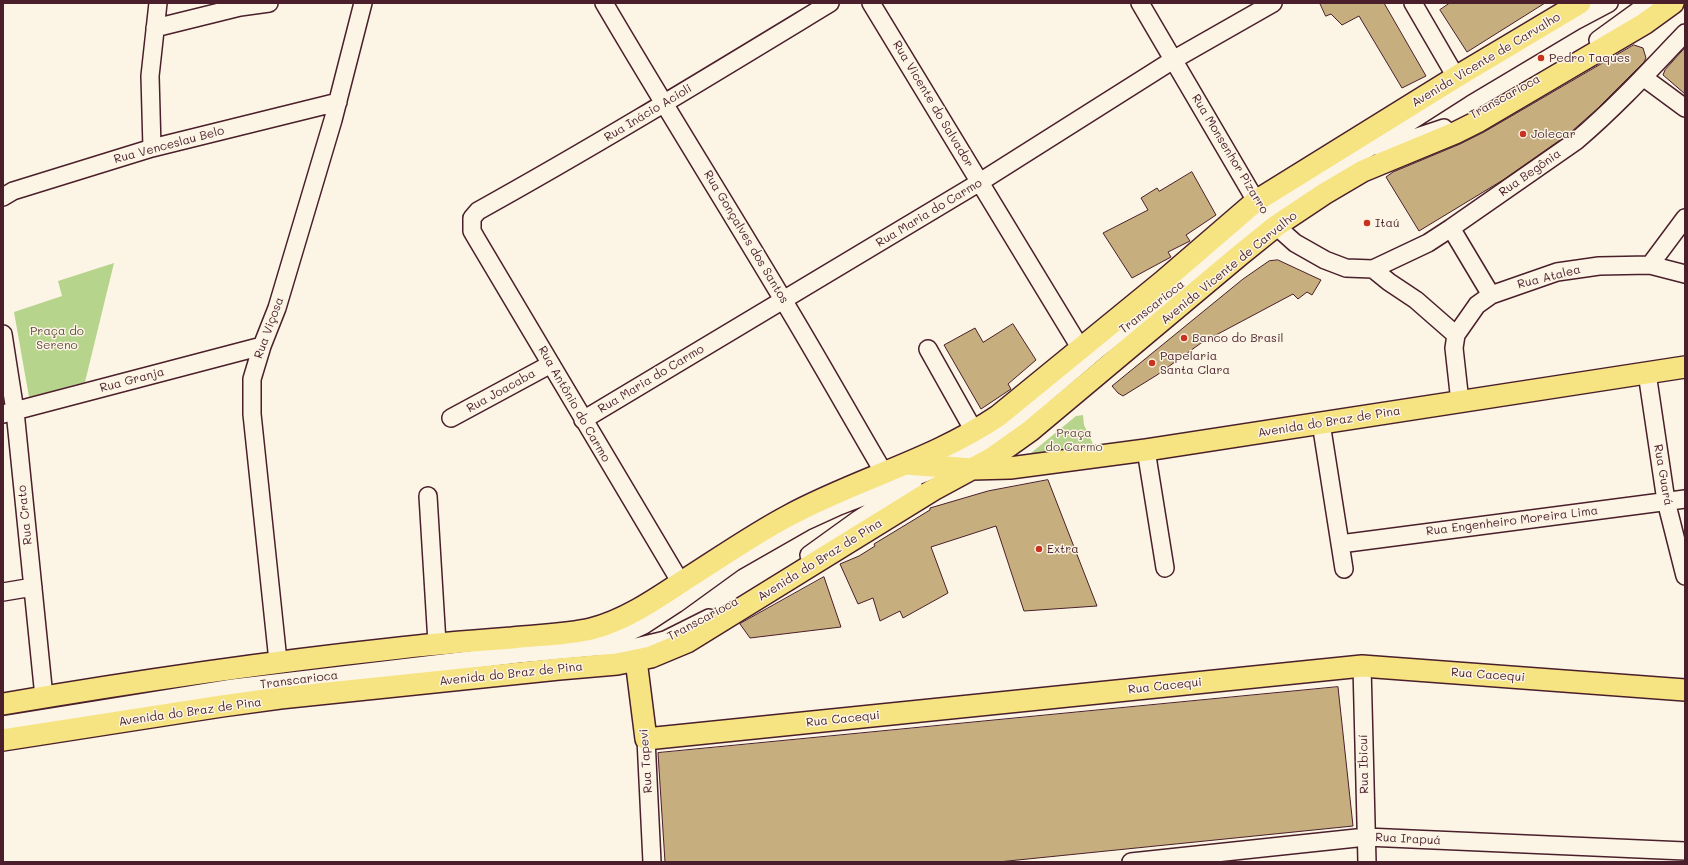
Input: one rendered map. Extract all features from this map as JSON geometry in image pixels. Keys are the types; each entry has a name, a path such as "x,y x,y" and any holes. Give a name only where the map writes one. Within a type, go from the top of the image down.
{"main road":[{"name":"Avenida Vicente de Carvalho","path":"906,464 974,431 998,416 1162,282 1267,214 1456,77 1580,3"},
{"name":"Avenida Vicente de Carvalho","path":"972,470 992,458 1030,431 1267,214 1324,194 1363,171 1455,133 1486,117 1644,24 1673,3"},
{"name":"Avenida do Braz de Pina","path":"3,704 278,661 437,643 569,633 594,628 639,609 786,516 906,464 972,470 1010,468 1146,450 1685,367"},
{"name":"Avenida do Braz de Pina","path":"3,740 280,698 559,668 617,664 651,657 687,642 920,499 972,470"},
{"name":"Rua Tapevi","path":"636,660 646,739"},
{"name":"Rua Cacequi","path":"646,739 1362,666 1685,690"}],"street":[{"path":"152,148 150,76 158,3"},
{"path":"156,28 240,7 269,3"},
{"name":"Rua Viçosa","path":"278,661 252,414 252,379 262,346 278,308 338,102 363,3"},
{"name":"Rua Gonçalves dos Santos","path":"604,3 663,104 700,161 783,300 884,473"},
{"name":"Rua Inácio Acioli","path":"471,224 472,218 478,211 556,168 830,3"},
{"name":"Rua Vicente do Salvador","path":"871,3 1081,349"},
{"name":"Rua Monsenhor Pizarro","path":"1140,3 1267,214 1295,243 1325,260 1346,268 1373,269"},
{"name":"Rua Maria do Carmo","path":"583,420 980,182 1173,60 1273,3"},
{"path":"1413,3 1456,77"},
{"name":"Transcarioca","path":"596,648 644,625 734,562 804,522 839,506 940,467 976,449 1000,433 1097,350 1267,214 1479,78 1575,21 1609,3"},
{"name":"Transcarioca","path":"1367,149 1392,144 1437,131 1469,116 1550,71 1617,27 1649,3"},
{"name":"Rua Begônia","path":"1373,269 1414,250 1451,228 1576,141 1643,77 1685,33"},
{"path":"1643,77 1685,108"},
{"name":"Rua Venceslau Belo","path":"3,197 13,191 152,148 338,102"},
{"path":"1650,265 1685,218"},
{"name":"Rua Antônio do Carmo","path":"471,224 472,231 476,238 680,583"},
{"path":"1451,228 1491,294"},
{"name":"Rua Atalea","path":"1456,335 1477,305 1491,294 1542,276 1578,268 1650,265 1685,274"},
{"path":"1373,269 1416,300 1456,335 1454,348 1460,402"},
{"name":"Rua Crato","path":"3,334 9,413 32,587 44,697"},
{"name":"Rua Granja","path":"9,413 262,346"},
{"path":"928,349 974,431"},
{"name":"Rua Joacaba","path":"451,418 551,364"},
{"name":"Rua Guará","path":"1646,373 1666,501 1683,555 1685,576"},
{"path":"1321,423 1344,569"},
{"path":"1146,450 1165,568"},
{"name":"Transcarioca","path":"3,724 233,688 519,654 596,648 611,650 628,649 665,640 693,627 755,591 823,546 860,519 940,467"},
{"path":"428,496 437,643"},
{"name":"Rua Engenheiro Moreira Lima","path":"1340,544 1685,498"},
{"path":"3,592 32,587"},
{"name":"Rua Ibicuí","path":"1362,666 1367,862"},
{"name":"Rua Tapevi","path":"646,739 652,862"},
{"name":"Rua Irapuá","path":"1131,862 1366,837 1685,852"}],"green space":[{"name":"Praça do Sereno","path":"114,263 85,382 29,397 14,312 62,296 58,281"},
{"name":"Praça do Carmo","path":"1083,415 1084,425 1095,448 1033,460 1031,453 1076,416"}],"building":[{"path":"1320,3 1384,3 1426,76 1402,88 1359,16 1342,25 1331,14 1326,16"},
{"path":"1450,3 1545,3 1467,52 1440,10"},
{"name":"Jolecar","path":"1634,45 1643,48 1646,58 1644,62 1598,108 1570,133 1503,180 1419,231 1386,177 1393,172 1460,144 1484,132"},
{"path":"1685,48 1685,94 1663,75 1665,70"},
{"path":"1192,172 1216,215 1186,235 1190,241 1168,252 1171,257 1132,278 1103,233 1148,210 1141,198 1157,188 1159,191"},
{"path":"1278,260 1321,280 1312,295 1307,292 1298,299 1293,294 1201,343 1157,375 1123,396 1112,386 1243,279 1269,261"},
{"path":"1013,324 1036,360 1008,384 1011,389 981,409 944,345 975,328 983,342"},
{"path":"1048,480 1097,606 1024,611 996,526 931,547 948,593 903,618 900,611 880,621 873,598 858,604 840,564 859,556 875,546 874,544 930,510 930,508 988,491"},
{"path":"824,577 841,627 750,638 740,624"},
{"path":"1338,687 1353,826 998,862 665,862 658,753"}],"place":[{"name":"Pedro Taques","path":"1541,58"},
{"name":"Jolecar","path":"1523,134"},
{"name":"Itaú","path":"1367,223"},
{"name":"Banco do Brasil","path":"1184,338"},
{"name":"Papelaria Santa Clara","path":"1152,363"},
{"name":"Extra","path":"1039,549"}]}
